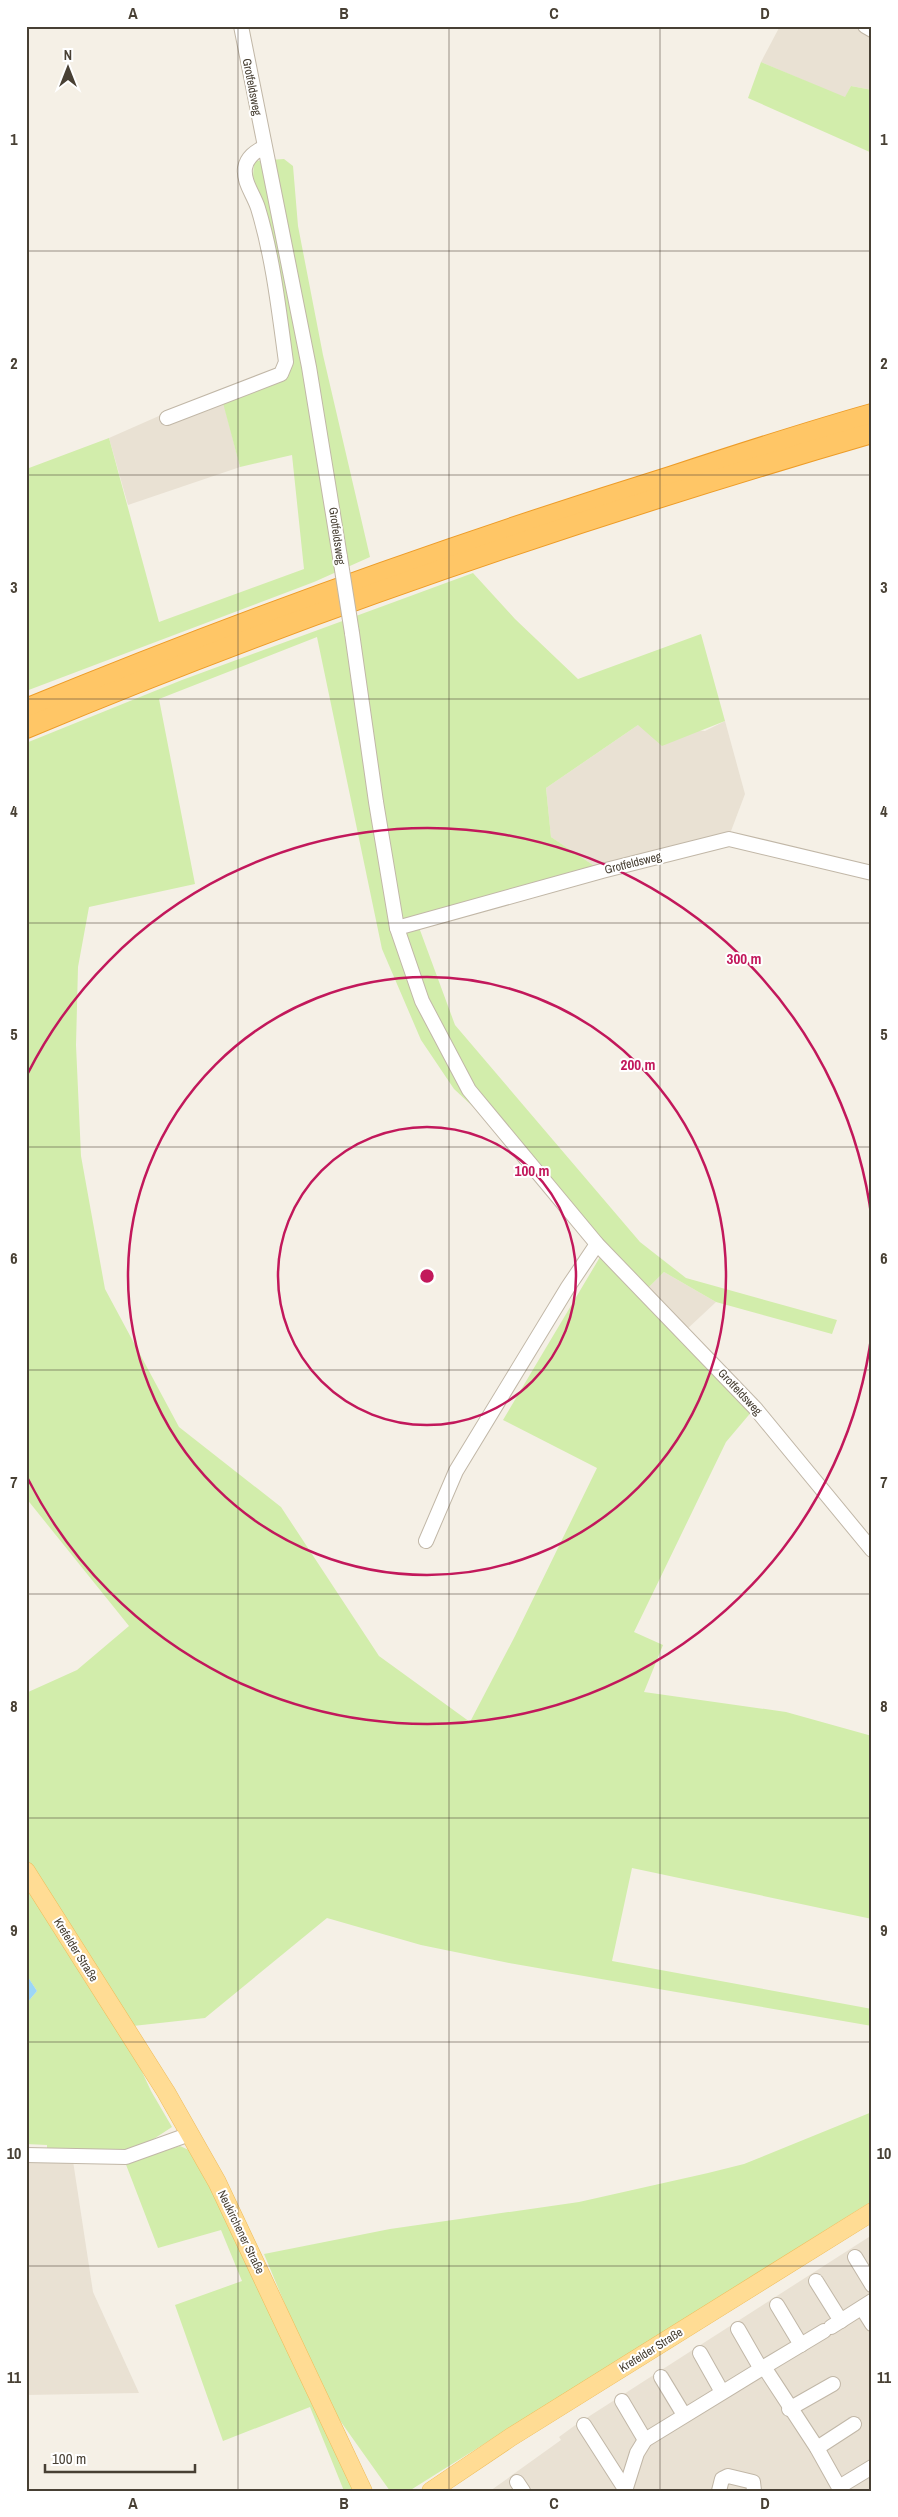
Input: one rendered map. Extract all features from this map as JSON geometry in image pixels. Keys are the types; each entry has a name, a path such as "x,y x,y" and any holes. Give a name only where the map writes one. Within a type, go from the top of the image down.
{"highway":[{"path":"26,709 233,627 442,552 579,505 872,414"},
{"path":"26,728 236,645 450,567 695,486 872,433"}],"main road":[{"name":"Krefelder Straße","path":"26,1871 126,2028"},
{"name":"Neukirchener Straße","path":"126,2028 190,2134 241,2229 319,2401 363,2491"},
{"name":"Krefelder Straße","path":"432,2491 511,2437 872,2212"},
{"name":"Neukirchener Straße","path":"341,2445 375,2491"}],"street":[{"name":"Grotfeldsweg","path":"241,26 311,376 397,928 422,1001 469,1090 598,1244 755,1408 872,1550"},
{"path":"865,26 872,30"},
{"path":"167,418 281,374 286,362 265,233 257,205 244,178 245,166 252,154 264,147"},
{"name":"Grotfeldsweg","path":"397,928 602,871 728,839 872,873"},
{"path":"426,1540 456,1471 568,1287 598,1244"},
{"path":"26,2155 126,2157 190,2134"},
{"path":"854,2257 872,2285"},
{"path":"816,2281 832,2326"},
{"path":"777,2305 801,2345"},
{"path":"625,2490 637,2453 645,2440 867,2305 872,2324"},
{"path":"738,2329 789,2409 817,2448 840,2489 872,2467"},
{"path":"700,2353 722,2392"},
{"path":"661,2377 684,2415"},
{"path":"789,2409 833,2384"},
{"path":"622,2401 645,2440"},
{"path":"817,2448 854,2424"},
{"path":"584,2425 625,2490"},
{"path":"719,2491 722,2479 728,2476 753,2482 754,2491"}],"shaded area":[{"path":"780,26 861,26 872,32 872,90 851,86 845,98 761,62"},
{"path":"220,389 240,467 128,505 109,438"},
{"path":"725,721 745,794 728,839 602,871 551,837 546,788 638,725 705,731"},
{"path":"664,1272 716,1302 686,1330 646,1290"},
{"path":"73,2161 93,2292 139,2393 26,2395 26,2162"},
{"path":"872,2235 872,2491 490,2491 561,2440 559,2437 574,2426"}],"green space":[{"path":"761,62 845,97 851,86 872,90 872,153 748,98"},
{"path":"284,159 293,166 298,226 323,355 370,557 314,582 26,691 26,463 29,468 109,438 159,622 304,569 292,455 240,467 223,403 289,373 265,215 253,177 254,161"},
{"path":"473,573 515,619 578,679 701,634 725,721 662,746 638,725 546,788 551,837 602,871 417,922 455,1025 640,1242 686,1278 837,1320 832,1334 716,1302 664,1272 646,1290 483,1116 454,1089 421,1040 382,949 317,637 159,699 195,884 89,907 78,967 76,1045 81,1156 105,1289 179,1427 281,1507 379,1656 470,1722 515,1636 597,1468 503,1420 600,1257 682,1336 753,1410 726,1442 634,1632 663,1645 644,1692 786,1712 872,1736 872,1919 632,1868 612,1961 872,2009 872,2026 509,1963 421,1945 327,1918 205,2018 133,2026 26,1862 26,1693 77,1670 129,1626 26,1498 26,743 182,680"},
{"path":"26,1884 124,2033 151,2091 172,2127 126,2157 47,2155 47,2145 26,2144 26,2004 37,1991 26,1974"},
{"path":"872,2112 872,2201 409,2491 390,2491 324,2398 264,2254 390,2229 579,2202 708,2173 744,2164"},
{"path":"180,2146 191,2151 196,2158 355,2491 344,2491 310,2407 223,2441 175,2305 242,2281 221,2230 158,2248 125,2162"}],"water":[{"path":"26,1974 37,1991 26,2004"}]}
